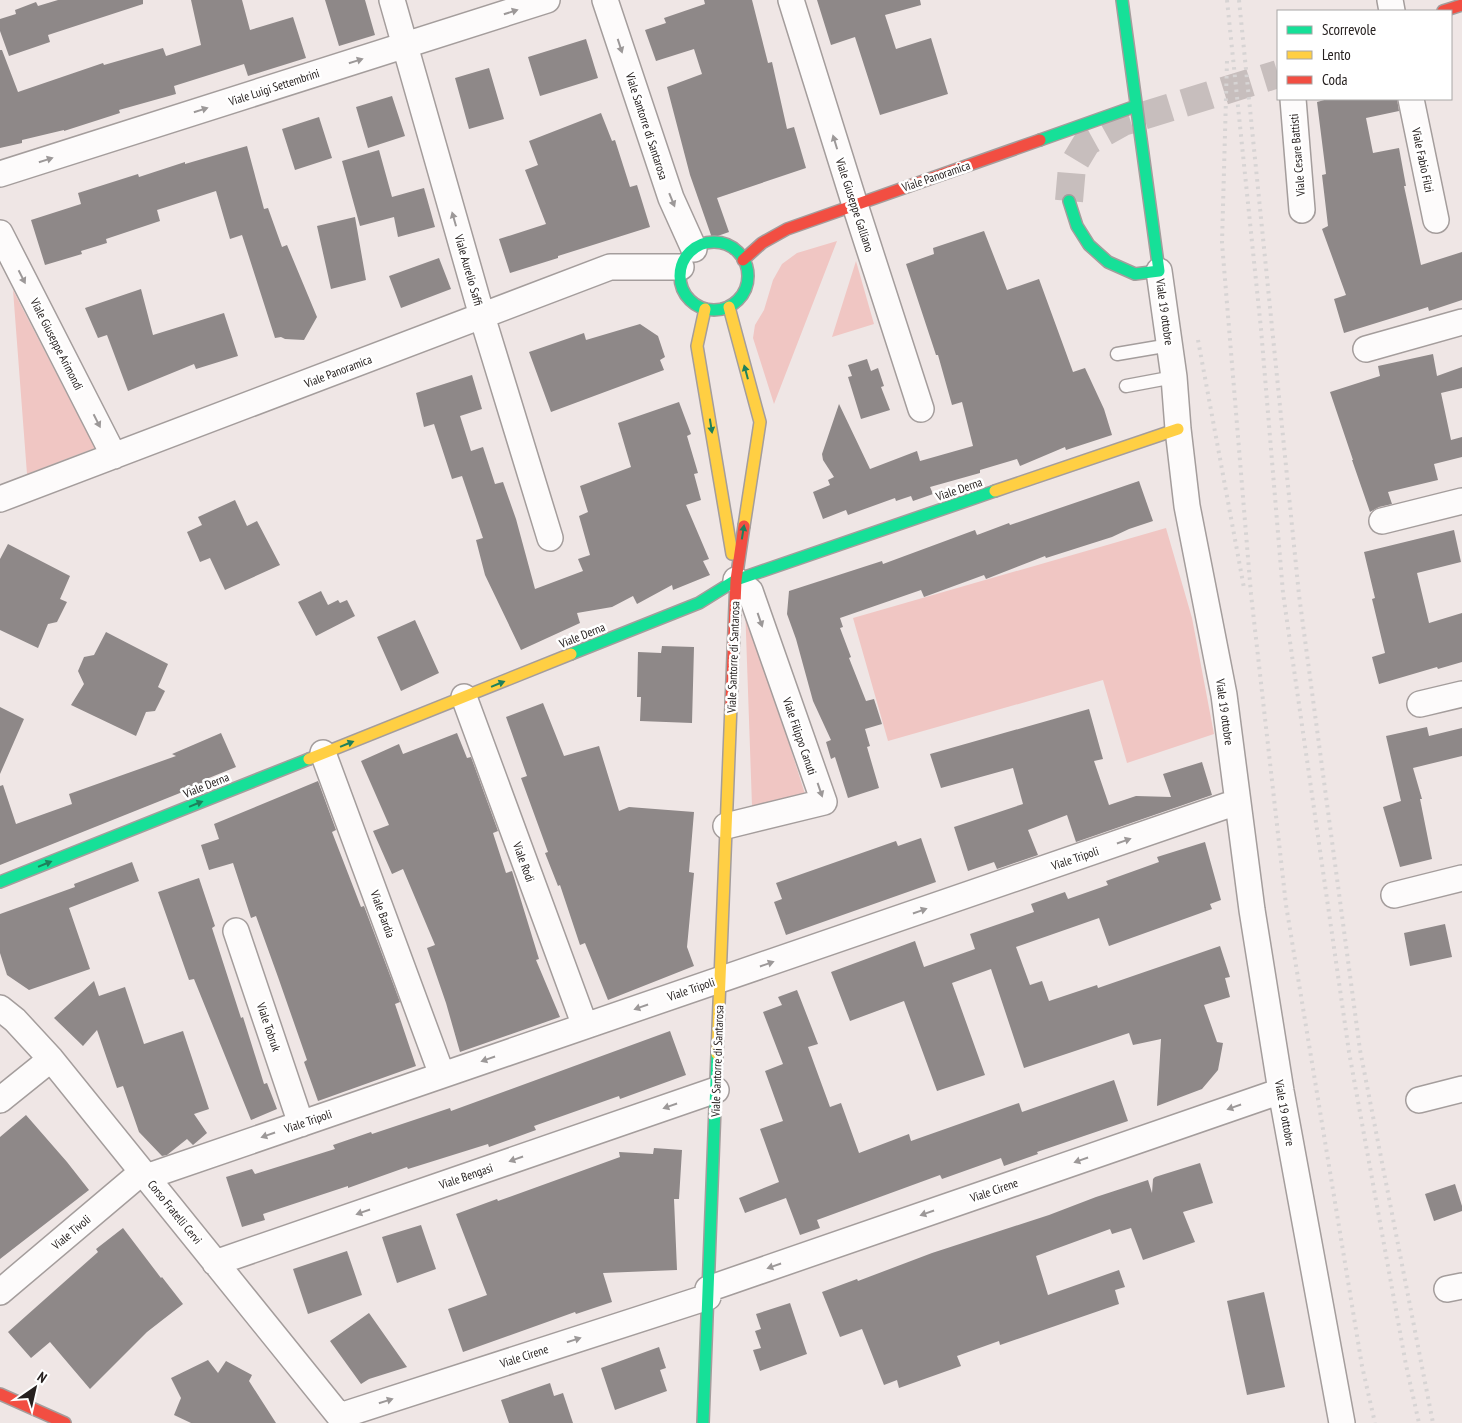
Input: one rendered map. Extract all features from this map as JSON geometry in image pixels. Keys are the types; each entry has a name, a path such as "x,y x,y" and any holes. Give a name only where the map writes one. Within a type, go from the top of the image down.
{"street":[{"name":"Viale Aurelio Saffi","path":"392,0 482,316 550,538"},
{"name":"Viale Luigi Settembrini","path":"0,174 547,0"},
{"name":"Viale Santorre di Santarosa","path":"605,0 671,198 687,258"},
{"name":"Viale Giuseppe Galliano","path":"791,0 854,205 921,409"},
{"name":"Viale 19 ottobre","path":"1122,0 1170,345 1187,506 1224,695 1252,910 1280,1091 1342,1423"},
{"path":"1446,10 1462,5"},
{"name":"Viale Cesare Battisti","path":"1293,100 1302,210"},
{"name":"Viale Fabio Filzi","path":"1411,100 1436,220"},
{"name":"Viale Panoramica","path":"743,260 762,243 787,229 1136,106"},
{"path":"1069,201 1077,226 1089,245 1108,262 1135,274 1159,271"},
{"name":"Viale Giuseppe Arimondi","path":"0,233 114,456"},
{"path":"711,243 730,247 743,260 747,270 745,288 741,296 729,307 716,310 705,309 691,302 684,293 680,280 687,258 711,243"},
{"name":"Viale Panoramica","path":"0,499 610,267 687,258"},
{"name":"Viale Santorre di Santarosa","path":"703,1423 736,580 760,422 729,307"},
{"name":"Viale Santorre di Santarosa","path":"705,309 697,346 736,580"},
{"path":"1366,349 1462,322"},
{"name":"Viale Derna","path":"0,882 699,604 736,580 1178,429"},
{"path":"1382,521 1462,501"},
{"name":"Viale Filippo Canuti","path":"726,826 824,802 750,592 736,580"},
{"path":"1420,704 1462,694"},
{"name":"Viale Rodi","path":"464,697 585,1026"},
{"name":"Viale Bardia","path":"323,753 442,1075"},
{"name":"Viale Tripoli","path":"144,1174 301,1124 1237,802"},
{"path":"1394,895 1462,878"},
{"name":"Viale Tobruk","path":"236,931 301,1124"},
{"name":"Corso Fratelli Cervi","path":"0,1008 16,1020 51,1059 342,1421"},
{"path":"0,1100 51,1059"},
{"path":"1419,1100 1462,1089"},
{"name":"Viale Bengasi","path":"215,1263 716,1090"},
{"name":"Viale Cirene","path":"342,1421 1280,1091"},
{"name":"Viale Tivoli","path":"0,1292 144,1174"},
{"path":"0,1394 65,1423"}],"lane":[{"path":"1118,354 1170,345"},
{"path":"1126,386 1174,377"}],"shaded area":[{"path":"837,241 774,404 753,338 755,325 764,310 773,280 782,264 797,253"},
{"path":"856,261 874,324 832,337"},
{"path":"13,290 95,448 27,474"},
{"path":"1166,528 1192,618 1214,734 1127,763 1103,680 888,741 853,618"},
{"path":"745,605 806,797 752,806"}],"building":[{"path":"58,0 143,0 143,4 48,35 50,42 9,56 0,31 0,19 16,14 15,10 36,2 38,6"},
{"path":"191,0 242,0 250,30 293,17 306,58 248,76 244,64 174,86 176,94 119,110 120,113 64,131 22,140 22,143 0,148 0,50 2,50 18,92 103,63 104,65 163,48 166,56 201,45"},
{"path":"325,0 365,0 375,35 339,46"},
{"path":"704,0 752,0 768,63 772,62 787,129 794,127 806,168 717,198 729,232 712,238 690,175 667,87 702,74 694,49 656,61 645,30 666,23 664,18 705,4"},
{"path":"817,0 920,0 921,5 885,15 896,49 931,38 948,94 880,115 855,37 831,45"},
{"path":"586,39 598,78 540,96 528,57"},
{"path":"489,68 504,119 469,129 455,78"},
{"path":"392,96 405,136 368,148 356,107"},
{"path":"1324,100 1397,100 1399,111 1366,118 1373,153 1399,148 1406,186 1404,186 1421,265 1462,252 1462,300 1429,311 1428,307 1344,333 1334,299 1346,295 1322,229 1328,226 1322,175 1326,174 1317,102"},
{"path":"601,113 612,141 615,140 630,187 637,185 650,227 510,273 499,239 546,224 525,170 538,165 529,141"},
{"path":"319,117 332,158 295,170 282,129"},
{"path":"247,146 264,209 268,208 282,247 287,245 317,317 304,340 275,338 242,235 230,239 216,191 157,210 160,221 106,239 107,243 81,251 82,254 45,265 31,220 81,204 78,193 138,174 139,177 185,162 185,164"},
{"path":"379,150 392,197 424,188 435,227 398,237 394,217 360,226 342,161"},
{"path":"355,217 366,280 331,289 317,226"},
{"path":"984,231 1007,290 1039,279 1073,372 1085,368 1104,409 1112,435 1066,450 1065,447 1020,466 1017,459 980,470 980,473 930,487 933,494 913,501 911,496 896,501 895,498 848,515 846,510 823,519 813,492 830,485 828,480 834,477 823,460 822,454 839,404 870,469 917,451 920,461 973,446 962,402 952,405 938,355 936,355 906,264 934,254 933,248"},
{"path":"439,258 451,289 401,308 389,276"},
{"path":"141,289 153,335 224,313 238,356 196,369 194,364 128,391 107,335 98,338 85,308"},
{"path":"640,324 658,336 665,357 660,360 664,370 551,412 529,352 584,333 586,340"},
{"path":"1433,354 1437,376 1462,367 1462,388 1441,393 1451,440 1462,437 1462,457 1434,464 1438,480 1388,492 1392,504 1379,507 1370,512 1330,392 1380,376 1378,366"},
{"path":"867,359 871,371 878,368 884,386 881,387 890,410 861,419 848,377 852,376 848,365"},
{"path":"472,375 482,409 460,416 471,451 483,447 495,484 503,482 516,519 535,589 583,571 578,559 590,555 579,516 588,512 580,486 631,467 618,423 679,402 691,434 687,436 698,473 694,474 701,500 686,505 709,559 703,561 710,575 673,590 672,585 637,604 633,596 612,607 577,613 580,623 521,650 485,575 476,540 483,538 462,476 452,479 434,424 424,427 416,393"},
{"path":"1139,481 1153,521 1112,537 1046,558 1045,556 986,579 984,575 924,597 921,590 840,618 843,627 840,628 851,657 849,658 866,701 874,699 882,724 865,729 870,746 867,747 879,788 848,798 835,757 831,759 826,742 831,740 813,701 787,614 789,591 882,561 883,564 975,530 977,535 1009,523 1010,525"},
{"path":"235,500 247,526 257,521 280,565 225,590 210,558 200,562 187,532 202,525 198,517"},
{"path":"1454,530 1461,562 1417,573 1429,623 1462,613 1462,662 1438,669 1437,667 1379,684 1372,657 1385,653 1372,599 1375,598 1364,552"},
{"path":"8,544 70,576 60,599 67,602 57,622 48,624 38,648 0,630 0,559"},
{"path":"321,591 328,605 338,600 340,603 347,600 355,616 316,636 298,602"},
{"path":"415,620 439,673 401,691 377,637"},
{"path":"106,632 168,664 158,687 165,691 155,711 146,712 136,736 71,705 84,684 78,671 84,657 94,655"},
{"path":"662,646 694,647 692,723 640,721 641,697 637,697 638,652 661,653"},
{"path":"543,703 564,756 599,746 619,811 629,807 694,812 689,872 694,873 687,947 694,966 608,1000 585,943 580,945 560,885 558,886 545,853 548,852 521,778 527,776 506,717"},
{"path":"0,707 24,719 0,774"},
{"path":"1089,709 1103,759 1094,761 1109,805 1136,796 1171,797 1163,774 1202,762 1212,795 1076,842 1067,815 1028,830 1038,855 997,869 994,862 968,871 954,827 1023,804 1013,768 941,788 930,754"},
{"path":"1427,727 1429,736 1462,728 1462,756 1413,768 1422,799 1420,799 1432,859 1400,867 1383,807 1401,801 1386,736"},
{"path":"221,733 236,767 204,780 205,783 0,865 0,786 3,785 16,824 72,804 69,794 176,756 172,754"},
{"path":"457,733 467,758 471,757 498,831 493,833 506,873 512,871 539,959 536,960 560,1017 460,1052 427,948 435,945 403,869 392,874 373,831 389,825 361,761 399,744 403,754"},
{"path":"318,781 336,830 332,832 361,907 364,906 400,1002 395,1004 416,1066 318,1101 304,1062 307,1060 278,977 256,916 251,918 233,863 209,870 201,845 219,839 214,824"},
{"path":"921,838 936,882 786,935 774,902 782,899 776,883 896,841 898,846"},
{"path":"1205,842 1221,900 1210,904 1212,909 1109,946 1099,918 1016,947 1030,985 1042,981 1049,1001 1097,985 1098,988 1220,946 1230,977 1225,978 1230,997 1204,1005 1217,1042 1223,1043 1218,1070 1202,1089 1157,1106 1161,1039 1133,1045 1129,1033 1024,1068 991,969 952,983 985,1075 937,1091 904,1001 850,1021 831,972 915,941 924,967 975,949 970,934 1034,912 1031,904 1065,892 1068,899 1108,885 1106,881 1159,862 1157,857"},
{"path":"132,862 139,881 69,908 90,969 29,990 7,975 0,953 0,914 75,887 74,884"},
{"path":"199,878 215,926 212,928 241,1018 243,1017 264,1084 267,1083 277,1109 251,1120 194,979 189,980 158,892"},
{"path":"1445,924 1452,957 1410,966 1404,933"},
{"path":"94,981 99,996 125,987 144,1044 183,1031 209,1109 194,1114 207,1133 193,1145 187,1139 167,1155 162,1156 139,1132 123,1086 117,1088 97,1030 83,1046 54,1018"},
{"path":"797,990 818,1044 808,1047 830,1107 841,1103 859,1153 909,1134 911,1141 1019,1103 1022,1112 1114,1080 1128,1121 1037,1152 1038,1154 1004,1166 1001,1158 942,1179 940,1175 817,1220 820,1228 800,1235 786,1198 745,1213 739,1198 779,1182 760,1129 783,1121 765,1071 783,1064 763,1012 782,1005 778,997"},
{"path":"670,1031 686,1075 620,1099 619,1096 534,1126 536,1130 489,1147 488,1144 408,1169 407,1167 348,1188 348,1186 263,1214 265,1220 242,1227 226,1177 252,1169 255,1174 335,1149 333,1145 371,1132 372,1134 450,1108 451,1111"},
{"path":"26,1115 89,1190 0,1259 0,1137"},
{"path":"654,1148 682,1150 679,1199 674,1199 677,1270 603,1273 612,1302 576,1314 575,1312 463,1352 448,1309 487,1295 456,1214 497,1199 498,1201 620,1157 619,1152 653,1154"},
{"path":"1200,1163 1213,1203 1183,1212 1195,1242 1143,1260 1131,1228 1112,1234 1110,1229 1036,1256 1048,1295 1119,1270 1125,1287 1115,1290 1119,1304 1000,1345 999,1341 957,1356 961,1366 899,1388 897,1380 884,1385 862,1329 840,1337 822,1292 1148,1180 1152,1193 1153,1179 1155,1177"},
{"path":"1455,1184 1462,1211 1434,1221 1425,1194"},
{"path":"421,1225 436,1269 397,1283 382,1237"},
{"path":"123,1228 183,1304 147,1332 90,1389 50,1342 31,1358 8,1332 98,1252 96,1249"},
{"path":"347,1251 362,1295 308,1314 293,1269"},
{"path":"1264,1292 1285,1387 1247,1395 1227,1301"},
{"path":"790,1303 807,1354 760,1371 753,1350 761,1348 755,1331 761,1329 756,1314"},
{"path":"369,1313 407,1367 369,1379 361,1384 330,1341"},
{"path":"659,1347 666,1368 660,1370 667,1391 615,1410 601,1368"},
{"path":"208,1360 218,1373 226,1361 252,1375 249,1381 276,1423 191,1423 174,1415 181,1398 171,1378"},
{"path":"550,1383 554,1396 563,1393 573,1423 509,1423 501,1400"}],"tunnel":[{"path":"1069,201 1072,167 1087,142 1123,122 1277,74"}],"railway":[{"path":"1227,0 1261,329 1283,593 1349,1052 1406,1365 1419,1423"},
{"path":"1239,0 1299,595 1360,1050 1433,1423"},
{"path":"1227,61 1222,243 1251,594 1286,905 1362,1366 1375,1423"},
{"path":"1198,340 1244,588"}],"traffic: fast":[{"path":"1069,201 1077,226 1089,245 1108,262 1135,274 1159,271 1122,0"},
{"path":"1040,140 1136,106"},
{"path":"714,242 727,245 738,252 745,263 748,276 745,289 738,300 727,307 714,310 701,307 690,300 683,289 680,276 683,263 690,252 701,245 714,242"},
{"path":"571,654 699,603 736,580 995,491"},
{"path":"0,882 309,759"},
{"path":"703,1423 717,1054"}],"traffic: slow":[{"path":"729,307 760,422 744,526"},
{"path":"705,309 697,346 732,554"},
{"path":"995,491 1178,429"},
{"path":"309,759 571,654"},
{"path":"717,1054 731,705"}],"traffic: jam":[{"path":"1446,10 1462,5"},
{"path":"743,260 762,243 787,229 1040,140"},
{"path":"731,705 736,580 744,526"},
{"path":"0,1394 65,1423"}]}
